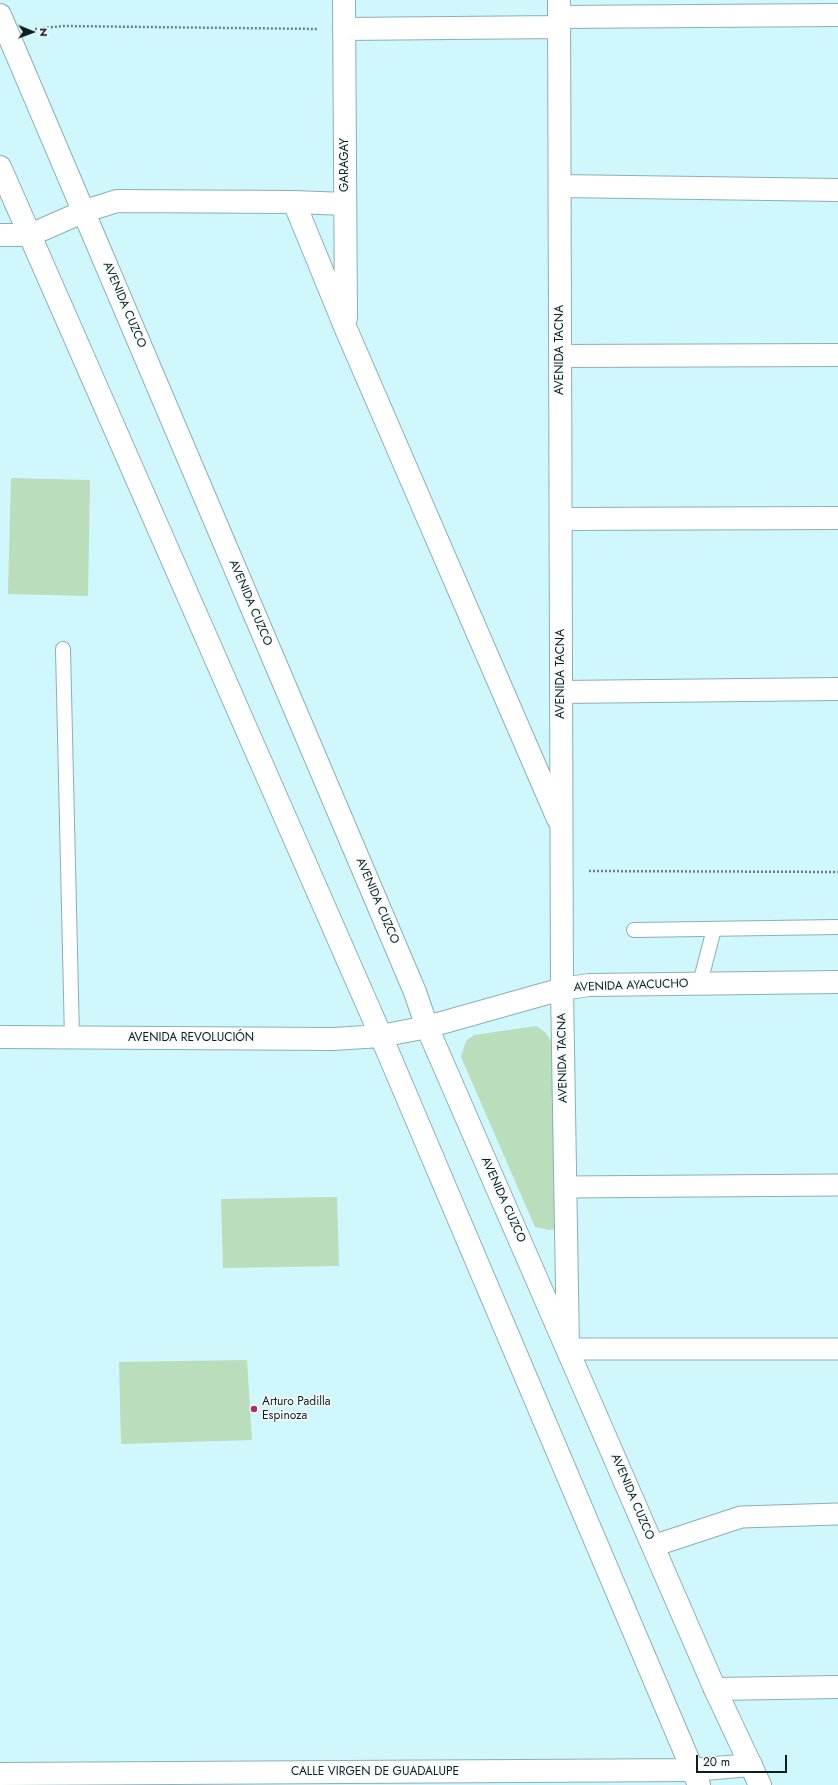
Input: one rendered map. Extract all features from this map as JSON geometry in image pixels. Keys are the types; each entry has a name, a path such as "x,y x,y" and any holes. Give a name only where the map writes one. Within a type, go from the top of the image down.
{"street":[{"name":"GARAGAY","path":"344,0 346,329"},
{"path":"344,29 559,15 719,8 838,15"},
{"name":"AVENIDA TACNA","path":"559,15 562,990 568,1349"},
{"name":"AVENIDA CUZCO","path":"4,24 85,211 415,992 427,1027 715,1689 760,1785"},
{"path":"0,167 381,1036 695,1778"},
{"path":"560,186 838,190"},
{"path":"0,235 30,235 85,211 117,201 294,202 345,204"},
{"path":"294,202 346,329 562,828"},
{"path":"560,356 838,355"},
{"path":"561,519 838,518"},
{"path":"561,692 838,689"},
{"name":"AVENIDA AYACUCHO","path":"381,1036 427,1027 562,990 589,986 700,983 838,982"},
{"name":"AVENIDA REVOLUCIÓN","path":"0,1037 333,1039 381,1036"},
{"path":"566,1187 838,1185"},
{"path":"568,1349 838,1349"},
{"path":"653,1546 741,1517 838,1514"},
{"path":"715,1689 838,1686"},
{"name":"CALLE VIRGEN DE GUADALUPE","path":"13,1778 695,1778 751,1764"}],"lane":[{"path":"63,649 72,1038"},
{"path":"634,930 838,927"},
{"path":"700,983 714,929"}],"path":[{"path":"4,24 344,29"},
{"path":"562,871 838,872"}],"green space":[{"path":"11,478 90,480 88,596 8,594"},
{"path":"536,1026 545,1032 551,1041 568,1221 561,1228 549,1230 535,1227 461,1057 466,1041 474,1035"},
{"path":"337,1197 339,1266 223,1268 221,1199"},
{"path":"247,1360 252,1440 121,1444 119,1362"}],"place":[{"name":"Arturo Padilla Espinoza","path":"254,1409"}]}
